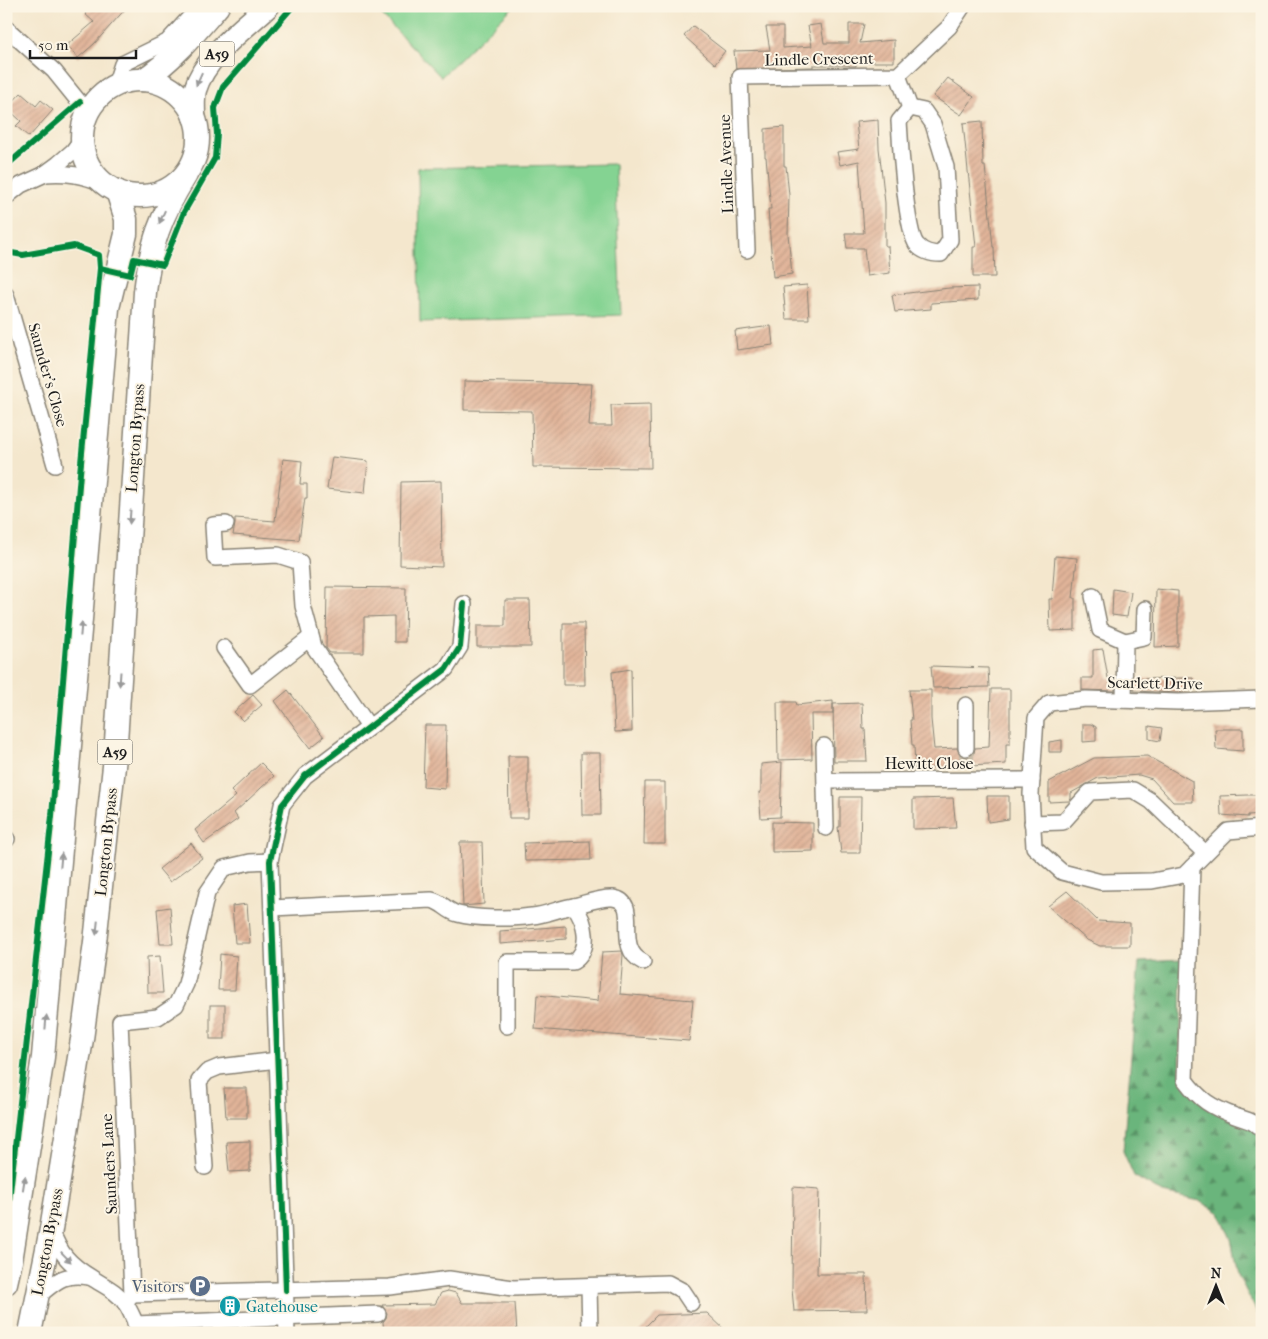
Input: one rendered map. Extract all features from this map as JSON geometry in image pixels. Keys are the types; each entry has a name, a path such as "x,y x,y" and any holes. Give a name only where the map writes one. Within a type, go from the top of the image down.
{"highway":[{"name":"A59","path":"143,80 159,70 176,55 218,6"},
{"name":"A59","path":"194,116 194,92 201,74 213,58 268,6"},
{"path":"143,80 159,84 174,91 186,102 194,116 198,131 198,147 194,161 186,174 172,187 154,195 135,196 110,187 92,171 85,156 82,139 84,125 88,112 100,96 115,85 143,80"},
{"name":"Longton Bypass","path":"30,1333 51,1229 82,1039 95,942 113,776 144,292 150,255 158,228 169,201 186,174"},
{"name":"Longton Bypass","path":"6,1283 43,1057 108,308 126,234 126,219 110,187"}],"street":[{"path":"115,85 122,64 167,42 200,6"},
{"path":"910,108 898,75 949,27 963,6"},
{"path":"6,28 54,71 88,112"},
{"name":"Lindle Crescent","path":"740,77 898,75"},
{"name":"Lindle Avenue","path":"740,77 747,250"},
{"path":"910,108 924,111 933,124 946,167 950,240 941,254 930,254 916,244 910,226 899,121 910,108"},
{"path":"6,197 21,185 43,174 73,151 82,139"},
{"path":"43,174 63,173 83,176 110,187"},
{"name":"Saunder's Close","path":"6,295 55,465"},
{"path":"226,524 213,525 215,558 278,555 300,562 303,606 314,647 369,727"},
{"path":"1093,596 1100,630 1124,641 1144,637 1145,609"},
{"path":"297,1333 290,1323 286,1290 270,861 282,805 305,776 446,669 460,647 464,604"},
{"path":"224,648 250,685 311,637"},
{"path":"1124,641 1124,700"},
{"name":"Scarlett Drive","path":"1032,780 1036,718 1048,703 1086,699 1178,702 1262,699"},
{"path":"966,705 966,748"},
{"path":"824,746 826,828"},
{"name":"Hewitt Close","path":"826,781 967,773 1032,780"},
{"path":"1032,780 1034,846 1062,872 1101,882 1152,881 1184,875 1228,831 1262,828"},
{"path":"1032,823 1063,822 1090,792 1133,790 1151,801 1205,853"},
{"name":"Saunders Lane","path":"138,1328 129,1299 120,1021 158,1018 176,1005 186,984 206,893 224,868 250,862 270,861"},
{"path":"1192,867 1185,1080 1198,1097 1214,1108 1253,1121 1262,1130"},
{"path":"272,908 431,900 439,901 450,911 458,914 482,917 533,916 612,898 621,900 626,905 628,910 627,932 630,950 635,958 644,962"},
{"path":"508,1026 507,962 573,962 579,958 583,953 585,937 582,919 574,906"},
{"path":"204,1167 199,1081 207,1072 220,1067 278,1060"},
{"name":"Saunders Lane","path":"51,1229 62,1254 91,1278 129,1299"},
{"name":"Saunders Lane","path":"37,1296 63,1278 74,1275 91,1278"},
{"path":"129,1299 286,1290 390,1287 449,1279 513,1288 668,1283 683,1291 691,1303"},
{"path":"590,1286 590,1333"},
{"path":"138,1328 290,1323 378,1314"}],"green space":[{"path":"373,6 514,6 441,77"},
{"path":"615,164 621,315 420,322 418,168"},
{"path":"1182,960 1180,1077 1262,1137 1262,1322 1238,1275 1231,1239 1220,1213 1200,1201 1163,1193 1134,1176 1123,1151 1139,962"}],"building":[{"path":"92,6 128,6 94,44 78,58 67,45 94,22 85,14"},
{"path":"821,24 824,43 849,43 849,24 864,24 860,43 894,40 894,62 856,62 856,66 813,65 813,67 736,69 734,51 770,50 766,27 783,27 783,48 812,46 808,26"},
{"path":"693,26 725,51 715,64 684,36"},
{"path":"948,78 974,97 961,115 933,96"},
{"path":"21,93 36,106 41,100 53,110 29,137 16,126 21,121 7,108"},
{"path":"878,120 885,203 885,246 888,246 890,273 867,276 864,248 847,248 845,233 864,233 859,161 840,165 837,152 859,149 856,122"},
{"path":"982,121 983,166 985,166 994,247 995,277 973,277 973,247 976,247 963,123"},
{"path":"784,127 784,166 786,166 789,195 788,234 792,274 773,277 768,209 771,209 765,157 765,129"},
{"path":"807,285 809,319 786,319 783,287"},
{"path":"978,287 978,300 931,303 931,309 895,312 892,295 949,288"},
{"path":"771,326 773,345 737,350 735,331"},
{"path":"464,381 592,384 589,426 612,426 611,405 650,404 651,468 533,467 532,411 464,410"},
{"path":"332,457 368,461 365,493 327,489"},
{"path":"283,459 302,461 300,484 307,484 307,498 305,498 299,540 233,535 235,518 275,521"},
{"path":"441,481 442,567 400,565 401,482"},
{"path":"1055,556 1077,558 1073,598 1075,598 1075,630 1050,631 1049,599 1052,599"},
{"path":"327,587 406,588 405,642 394,642 394,616 364,617 364,653 330,653 326,648"},
{"path":"1113,589 1131,592 1127,617 1112,615"},
{"path":"1156,589 1178,591 1178,646 1155,647"},
{"path":"505,600 530,600 531,647 477,647 477,626 505,626"},
{"path":"563,623 584,623 585,685 563,685"},
{"path":"1103,649 1108,678 1115,678 1115,691 1082,690 1082,678 1093,678 1093,650"},
{"path":"931,666 988,668 989,687 933,688"},
{"path":"631,669 632,731 615,732 612,672"},
{"path":"1193,678 1196,689 1178,693 1134,691 1134,679"},
{"path":"991,689 1010,689 1010,744 1006,744 1006,764 915,769 909,690 931,690 934,749 957,748 961,756 966,757 974,753 975,748 989,747"},
{"path":"288,690 324,737 310,748 275,701"},
{"path":"253,695 262,705 243,721 234,712"},
{"path":"833,701 833,714 811,714 812,759 778,760 777,702 796,702 797,705"},
{"path":"862,703 867,761 834,761 833,704"},
{"path":"1083,724 1091,724 1096,727 1096,741 1083,742"},
{"path":"425,725 446,725 445,789 423,787"},
{"path":"1149,726 1162,728 1160,741 1149,739"},
{"path":"1215,729 1243,729 1243,751 1216,749"},
{"path":"1062,740 1062,752 1049,752 1049,742"},
{"path":"581,753 600,753 601,815 582,815"},
{"path":"508,756 528,756 528,818 509,818"},
{"path":"1147,756 1192,781 1193,802 1173,802 1152,779 1139,775 1098,778 1071,793 1069,801 1049,802 1049,782 1094,758"},
{"path":"782,762 780,817 761,818 759,792 761,792 761,764"},
{"path":"261,763 274,776 234,813 238,819 204,843 195,830 236,796 231,791"},
{"path":"645,782 665,782 665,844 644,844"},
{"path":"1262,795 1262,814 1248,815 1248,817 1221,815 1220,796"},
{"path":"987,796 1009,796 1009,819 988,822"},
{"path":"840,797 861,797 860,853 841,853 838,827 840,827"},
{"path":"953,798 956,828 913,829 913,799"},
{"path":"772,822 813,823 813,851 772,852"},
{"path":"590,841 591,860 525,861 524,843"},
{"path":"460,842 482,842 484,904 463,906"},
{"path":"191,843 202,858 170,882 159,869"},
{"path":"1067,891 1098,921 1130,923 1130,946 1100,946 1087,940 1048,906"},
{"path":"247,904 250,943 235,943 232,906"},
{"path":"170,907 173,944 160,944 157,909"},
{"path":"566,926 566,939 500,944 500,931"},
{"path":"622,951 620,994 693,1000 689,1041 535,1029 537,995 598,1001 602,952"},
{"path":"220,954 237,956 235,990 218,990"},
{"path":"160,956 163,993 148,993 147,957"},
{"path":"210,1005 225,1005 225,1039 210,1039"},
{"path":"224,1088 247,1088 247,1118 226,1118"},
{"path":"250,1141 250,1171 229,1172 226,1142"},
{"path":"793,1187 819,1189 817,1274 866,1274 867,1310 794,1311 792,1289"},
{"path":"448,1291 456,1293 462,1303 515,1303 517,1333 384,1333 383,1322 387,1313 382,1305 435,1304 441,1293"},
{"path":"222,1301 237,1301 237,1310 222,1311"},
{"path":"707,1313 728,1333 639,1333 657,1315"}],"tunnel":[{"path":"966,748 967,766"}],"cycle path":[{"path":"100,268 130,275 134,259 163,265 184,212 215,158 217,134 215,108 223,87 293,6"},
{"path":"6,166 80,102"},
{"path":"6,252 23,255 74,246 99,255 100,268 80,473 52,816 6,1228"},
{"path":"286,1290 270,861 282,805 305,776 446,669 460,647 464,604"}],"place":[{"name":"Visitors","path":"200,1286"},
{"name":"Gatehouse","path":"230,1306"}]}
